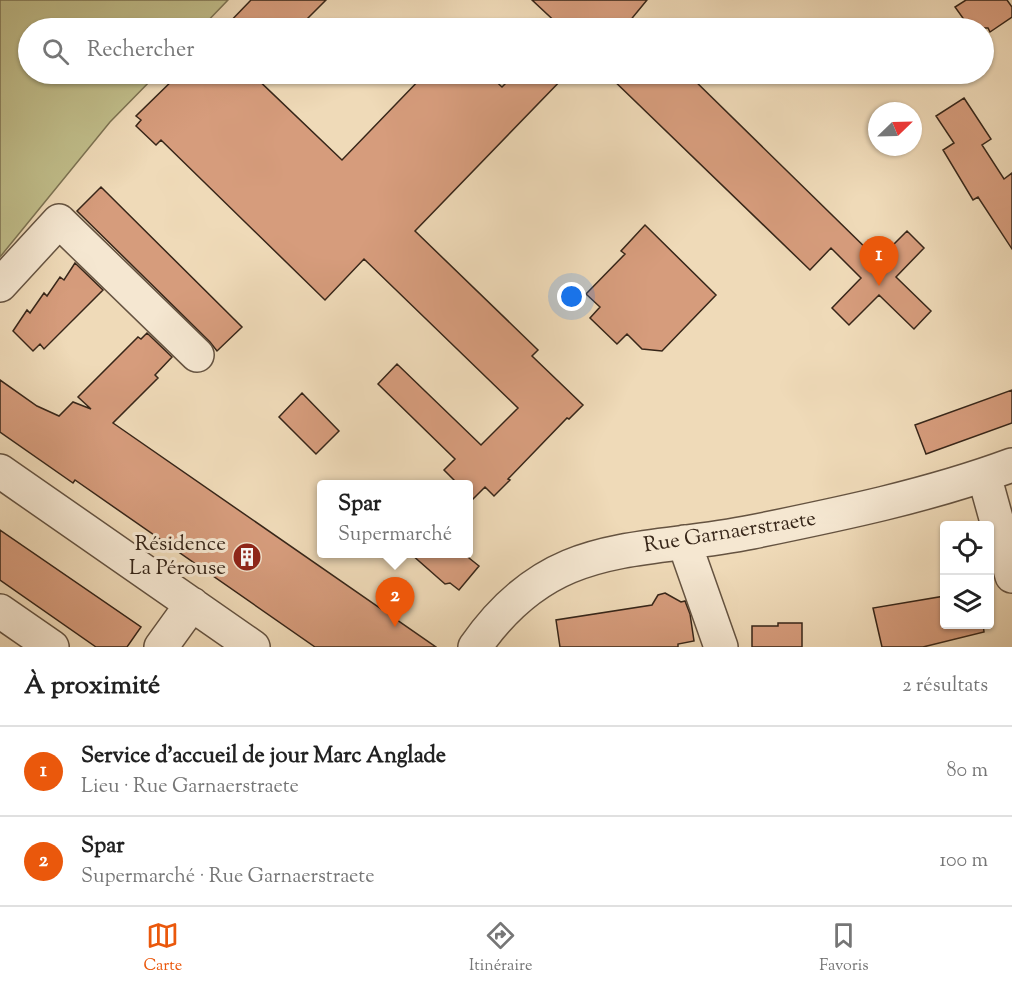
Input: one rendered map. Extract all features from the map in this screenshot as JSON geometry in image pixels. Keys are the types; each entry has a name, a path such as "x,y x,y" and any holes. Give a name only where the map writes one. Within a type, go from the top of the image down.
{"street":[{"path":"0,285 59,221 197,355"},
{"path":"998,470 1012,576"},
{"name":"Rue Garnaerstraete","path":"475,647 488,628 511,603 550,575 595,556 746,533 845,513 929,492 998,470"},
{"path":"0,471 192,604 244,644"},
{"path":"684,542 721,647"},
{"path":"161,647 192,604"},
{"path":"0,611 52,647"}],"shaded area":[{"path":"0,0 228,0 211,18 18,18 18,84 147,84 110,122 0,257"}],"building":[{"path":"251,0 326,0 308,18 234,18"},
{"path":"532,0 647,0 632,18 551,18"},
{"path":"966,0 1007,0 1012,7 1012,17 994,29 994,18 963,18 955,7"},
{"path":"169,84 262,84 342,160 415,84 499,84 502,87 505,84 557,84 415,231 538,350 532,356 583,405 569,419 567,418 494,496 485,487 473,499 473,480 454,480 444,470 455,459 378,384 397,364 481,445 518,408 364,259 325,300 161,140 156,145 136,126 141,120 136,116"},
{"path":"617,84 698,84 878,260 907,231 924,248 896,277 931,311 914,329 879,295 849,325 832,308 861,278 831,248 810,270"},
{"path":"964,98 991,139 982,145 1004,179 1012,173 1012,249 978,197 973,200 943,150 954,143 936,116"},
{"path":"101,187 242,327 217,351 77,211"},
{"path":"645,225 716,295 662,351 642,349 627,334 617,344 590,318 600,307 586,294 625,254 621,251"},
{"path":"75,263 103,290 44,349 40,344 33,351 13,331 27,310 30,313 44,293 47,296 60,277 64,280"},
{"name":"Résidence La Pérouse","path":"147,333 172,357 155,375 158,378 113,423 436,647 315,647 75,480 73,483 0,432 0,380 37,406 59,416 73,402 91,409 78,397 138,337 141,339"},
{"path":"1012,390 1012,423 926,454 915,425"},
{"path":"302,393 339,431 316,454 279,417"},
{"path":"0,530 141,627 127,647 96,647 0,580"},
{"path":"416,558 469,558 479,566 459,590 450,583 445,584"},
{"path":"665,593 681,602 685,601 690,614 694,641 678,644 678,647 560,647 556,620 652,605 658,595"},
{"path":"940,597 940,629 984,629 984,632 923,647 882,647 873,608"},
{"path":"778,623 802,623 802,647 752,647 752,626 778,626"}],"place":[{"name":"Service d'accueil de jour Marc Anglade","path":"879,286"},
{"name":"Résidence La Pérouse","path":"247,557"},
{"name":"Spar","path":"395,627"}]}
